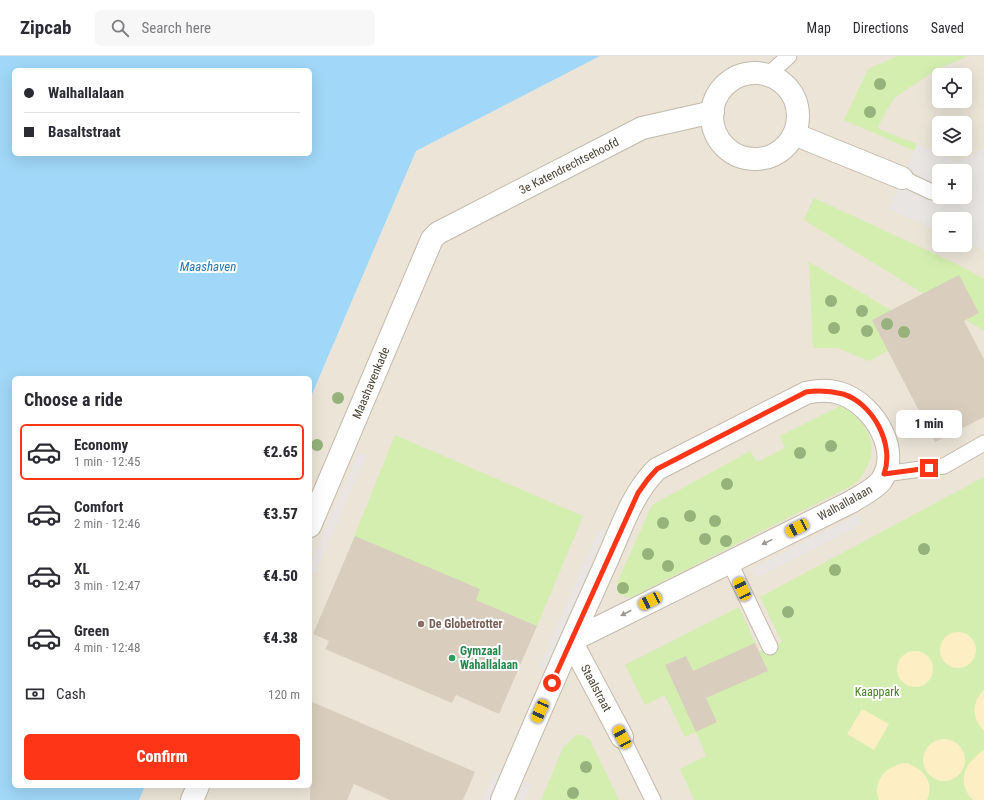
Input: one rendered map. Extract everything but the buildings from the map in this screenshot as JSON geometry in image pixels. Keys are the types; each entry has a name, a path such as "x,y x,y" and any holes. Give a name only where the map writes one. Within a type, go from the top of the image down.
{"street":[{"path":"756,73 768,75 781,81 791,92 797,106 798,120 794,134 786,146 774,155 760,159 745,158 731,152 720,141 714,127 713,112 716,100 722,89 732,80 743,75 756,73"},
{"name":"3e Katendrechtsehoofd","path":"432,239 445,230 642,128 713,112"},
{"path":"794,134 902,178"},
{"name":"Maashavenkade","path":"312,521 432,239"},
{"name":"Walhallalaan","path":"502,800 571,641 638,493 657,469 806,392 822,391 844,394 853,399 873,418 883,435 887,448 888,462 884,474 874,487 851,502 729,561 571,641"},
{"name":"Staalstraat","path":"571,641 622,737"},
{"path":"192,800 197,788"}],"lane":[{"path":"768,75 789,56"},
{"path":"902,178 932,192"},
{"path":"884,474 944,466 984,443"},
{"path":"729,561 770,647"},
{"name":"Staalstraat","path":"622,737 653,800"}],"shaded area":[{"path":"600,56 984,56 984,800 139,800 144,788 312,788 312,394 416,151"},
{"path":"917,144 932,151 932,156 944,156 958,162 984,149 984,250 972,245 972,212 932,212 932,228 889,209"},
{"path":"358,453 366,456 315,574 312,573 312,559"},
{"path":"857,515 861,524 757,578 753,569"},
{"path":"599,529 605,532 546,670 539,667"},
{"path":"495,772 503,775 491,800 482,800"},
{"path":"523,781 532,784 524,800 515,800"}],"green space":[{"path":"898,56 969,56 939,68 932,68 932,73 894,98 878,126 881,130 917,144 915,151 844,120 868,69"},
{"path":"814,198 959,265 984,279 984,331 804,220"},
{"path":"809,262 925,330 869,361 838,348 813,348"},
{"path":"840,406 858,419 868,432 871,439 872,447 869,463 855,484 630,598 618,594 617,583 652,505 750,451 757,462 785,448 780,436"},
{"path":"395,435 583,516 537,626 350,547"},
{"name":"Kaappark","path":"984,477 984,800 694,800 680,769 706,756 696,732 685,737 665,695 645,705 625,665 739,607 759,652 782,642 760,597"},
{"path":"576,735 582,735 590,740 619,800 541,800 563,748"}],"sand":[{"path":"958,632 968,635 973,640 976,650 973,660 968,665 958,668 948,665 943,660 940,650 943,640 948,635"},
{"path":"915,651 925,654 930,659 933,669 930,679 925,684 915,687 905,684 900,679 897,669 900,659 905,654"},
{"path":"984,690 984,731 975,716 975,705"},
{"path":"862,709 889,724 874,750 847,734"},
{"path":"940,739 948,739 959,745 965,756 965,764 959,775 948,781 940,781 929,775 923,764 923,756 929,745"},
{"path":"984,750 984,800 973,800 964,786 965,773 967,766"},
{"path":"907,763 918,769 926,777 930,787 927,800 879,800 877,786 883,774 893,766"}],"water":[{"name":"Maashaven","path":"0,56 600,56 416,151 312,394 312,376 12,376 12,788 144,788 139,800 0,800"}],"place":[{"name":"De Globetrotter","path":"421,624"},
{"name":"Gymzaal Wahallalaan","path":"452,658"}],"route":[{"path":"552,683 638,493 657,469 806,392 813,391 844,394 867,410 883,435 887,448 888,462 884,474 929,468"}]}
